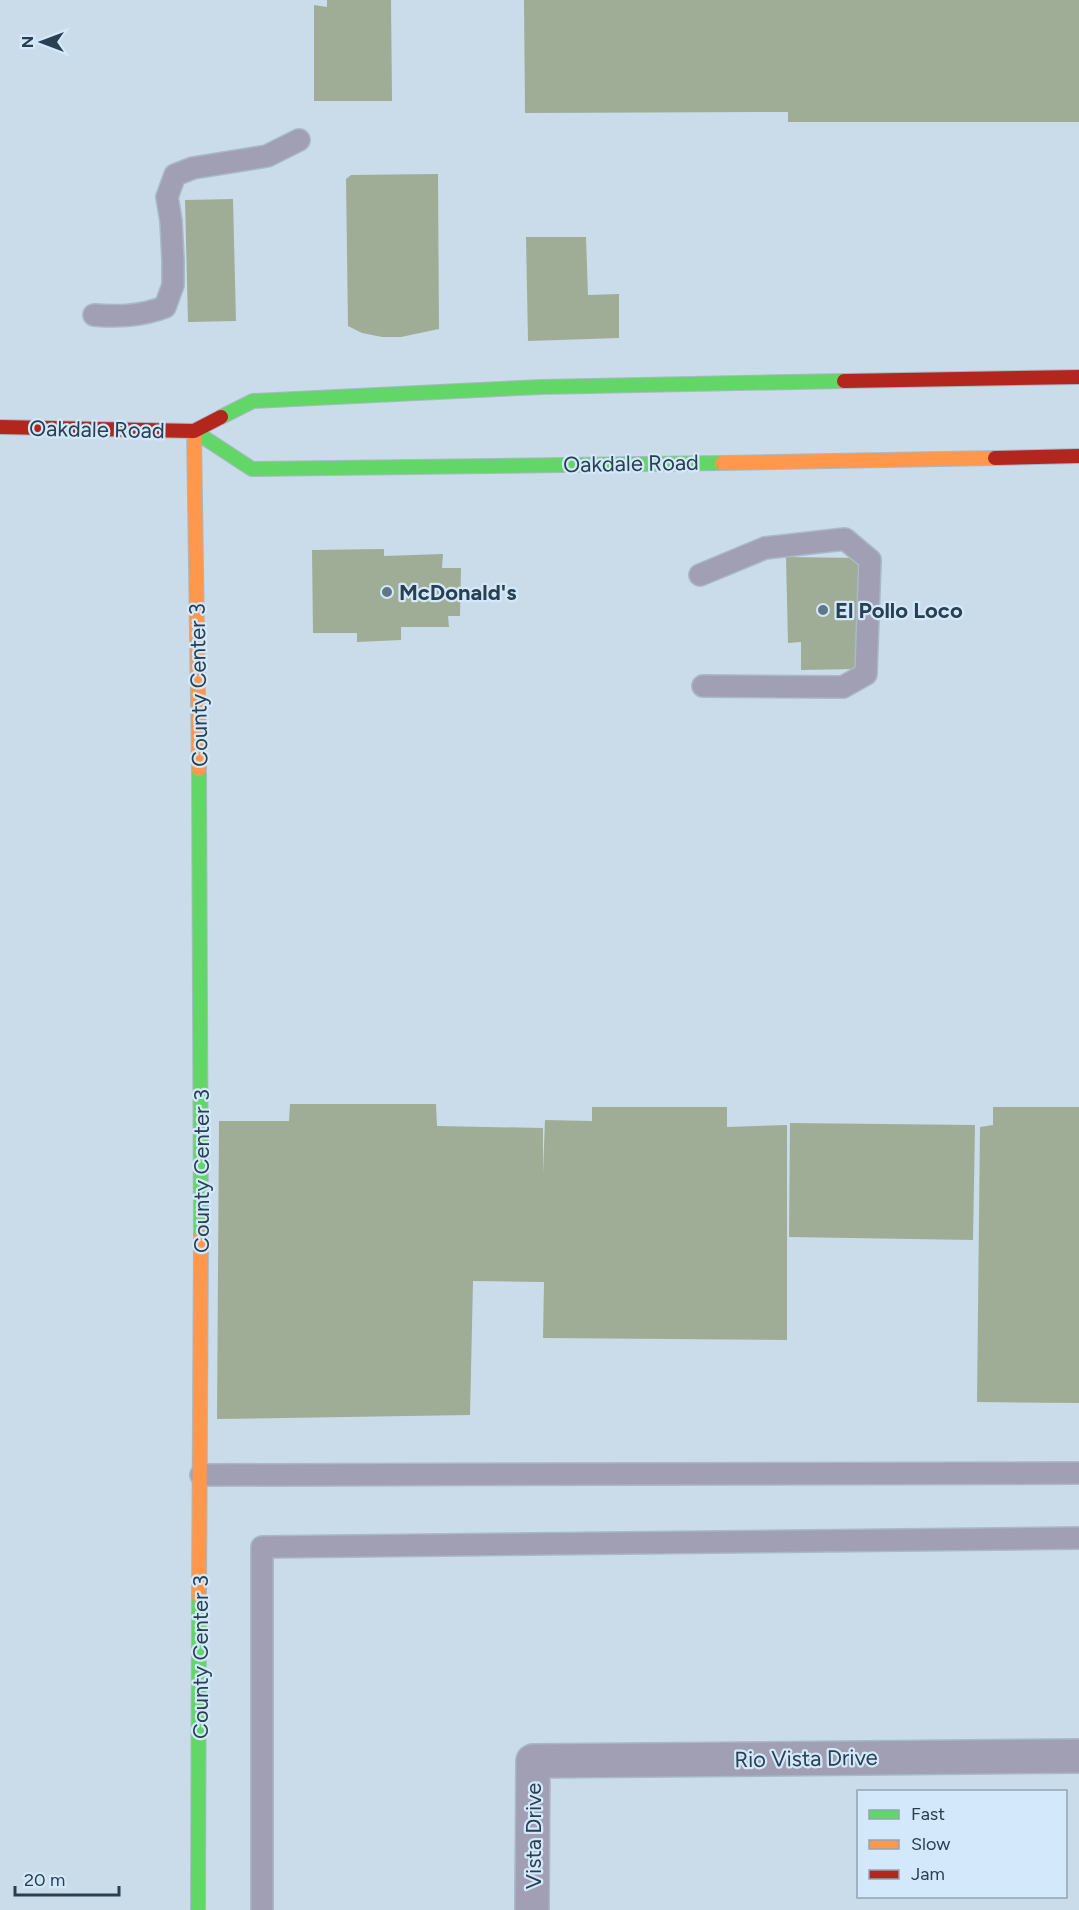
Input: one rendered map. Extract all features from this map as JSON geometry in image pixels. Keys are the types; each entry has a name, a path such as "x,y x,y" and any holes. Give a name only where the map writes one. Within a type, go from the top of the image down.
{"main road":[{"name":"Oakdale Road","path":"0,427 194,431 253,401 541,387 1079,377"},
{"name":"Oakdale Road","path":"194,431 252,469 1079,456"},
{"name":"County Center 3","path":"194,431 199,768 201,1475 198,1910"}],"street":[{"name":"Rio Vista Drive","path":"533,1761 1079,1756"},
{"name":"Vista Drive","path":"532,1910 533,1761"}],"lane":[{"path":"94,315 131,316 165,307 173,285 171,221 167,197 175,175 193,168 267,156 299,140"},
{"path":"700,575 765,548 845,539 870,560 866,674 843,687 703,686"},
{"path":"201,1475 1079,1473"},
{"path":"262,1910 262,1547 1079,1538"}],"building":[{"path":"327,0 391,0 392,101 314,101 314,5 327,7"},
{"path":"524,0 1079,0 1079,122 788,122 788,112 525,113"},
{"path":"438,174 439,329 401,337 382,337 362,333 348,326 346,179 351,175"},
{"path":"233,199 236,321 188,322 185,200"},
{"path":"526,237 586,237 588,295 619,294 619,338 528,341"},
{"name":"McDonald's","path":"384,549 384,556 443,554 442,568 461,568 460,616 448,616 449,627 401,627 401,640 357,642 357,633 313,633 312,550"},
{"name":"El Pollo Loco","path":"786,557 859,558 857,669 801,670 801,642 788,643"},
{"path":"290,1104 436,1104 437,1126 543,1128 543,1173 545,1120 592,1121 592,1107 727,1107 727,1127 787,1125 787,1340 543,1338 544,1282 473,1281 470,1415 217,1419 219,1121 289,1121"},
{"path":"993,1107 1079,1107 1079,1403 977,1402 980,1127 993,1125"},
{"path":"790,1123 975,1125 973,1240 789,1237"}],"traffic: fast":[{"path":"221,417 253,401 541,387 844,381"},
{"path":"194,431 252,469 722,463"},
{"path":"199,769 201,1236"},
{"path":"198,1910 199,1596"}],"traffic: slow":[{"path":"194,431 199,769"},
{"path":"722,463 995,458"},
{"path":"199,1596 201,1236"}],"traffic: jam":[{"path":"844,381 1079,377"},
{"path":"0,427 194,431 221,417"},
{"path":"995,458 1079,456"}],"place":[{"name":"McDonald's","path":"387,592"},
{"name":"El Pollo Loco","path":"823,610"}]}
